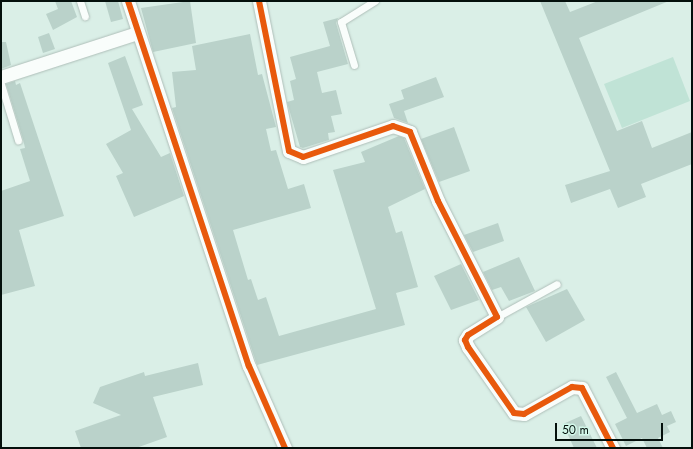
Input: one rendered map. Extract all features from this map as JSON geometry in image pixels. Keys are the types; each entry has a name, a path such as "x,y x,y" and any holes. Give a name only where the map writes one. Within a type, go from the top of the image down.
{"street":[{"path":"128,1 137,33 249,366 285,448"},
{"path":"259,1 289,151 303,157 393,126 410,132 441,207 497,317 470,333 465,340 512,411 524,414 572,387 579,387 586,393 613,448"},
{"path":"1,77 137,33"}],"lane":[{"path":"80,1 85,16"},
{"path":"354,65 341,22 375,1"},
{"path":"1,84 18,140"},
{"path":"497,317 557,284"}],"green space":[{"path":"673,57 690,101 622,128 604,84"}],"building":[{"path":"55,1 71,1 77,17 53,30 46,14 58,9"},
{"path":"105,1 118,1 123,19 111,22"},
{"path":"190,1 196,43 153,52 141,8"},
{"path":"540,1 565,1 570,12 598,1 669,1 579,38 617,131 642,121 652,148 692,132 692,164 641,184 646,197 618,208 610,189 571,203 565,185 610,171"},
{"path":"338,18 336,23 348,64 317,72 322,93 336,90 342,114 331,116 335,132 328,133 329,140 303,148 300,147 287,102 294,100 290,81 296,79 290,57 330,46 323,22"},
{"path":"49,33 55,49 43,53 38,37"},
{"path":"250,34 258,75 262,74 276,127 266,129 271,151 276,150 288,189 304,184 311,208 233,230 248,280 251,279 258,300 266,297 279,336 376,309 333,170 365,162 361,152 399,136 404,138 425,189 388,207 396,233 402,231 418,287 396,293 405,325 257,365 172,108 176,107 172,72 196,70 192,46"},
{"path":"1,42 6,42 11,65 1,69"},
{"path":"125,56 143,105 132,109 161,157 170,153 184,196 134,217 116,176 123,173 106,144 131,130 108,63"},
{"path":"436,77 444,97 404,111 408,123 394,118 389,104 404,99 401,90"},
{"path":"15,81 16,85 20,83 64,216 19,230 35,286 1,295 1,191 30,181 20,149 25,148 23,139 6,84"},
{"path":"454,127 470,171 439,182 421,139"},
{"path":"498,223 504,241 473,252 464,235"},
{"path":"519,257 535,291 509,301 501,287 492,290 483,272"},
{"path":"461,264 479,300 451,310 434,276"},
{"path":"567,289 585,320 546,342 526,307"},
{"path":"198,363 203,385 153,397 167,437 136,448 81,448 75,431 121,415 93,403 100,387 144,372 145,376"},
{"path":"616,372 637,413 657,404 662,415 671,411 676,422 667,426 670,432 658,438 663,448 647,448 642,438 626,446 615,424 627,418 606,377"},
{"path":"581,416 597,448 574,448 563,424"}],"cycle path":[{"path":"128,1 249,366 285,448"},
{"path":"259,1 289,151 303,157 393,126 410,132 438,201 497,317 468,335 465,340 468,347 514,413 524,414 572,387 582,388 613,448"}]}
